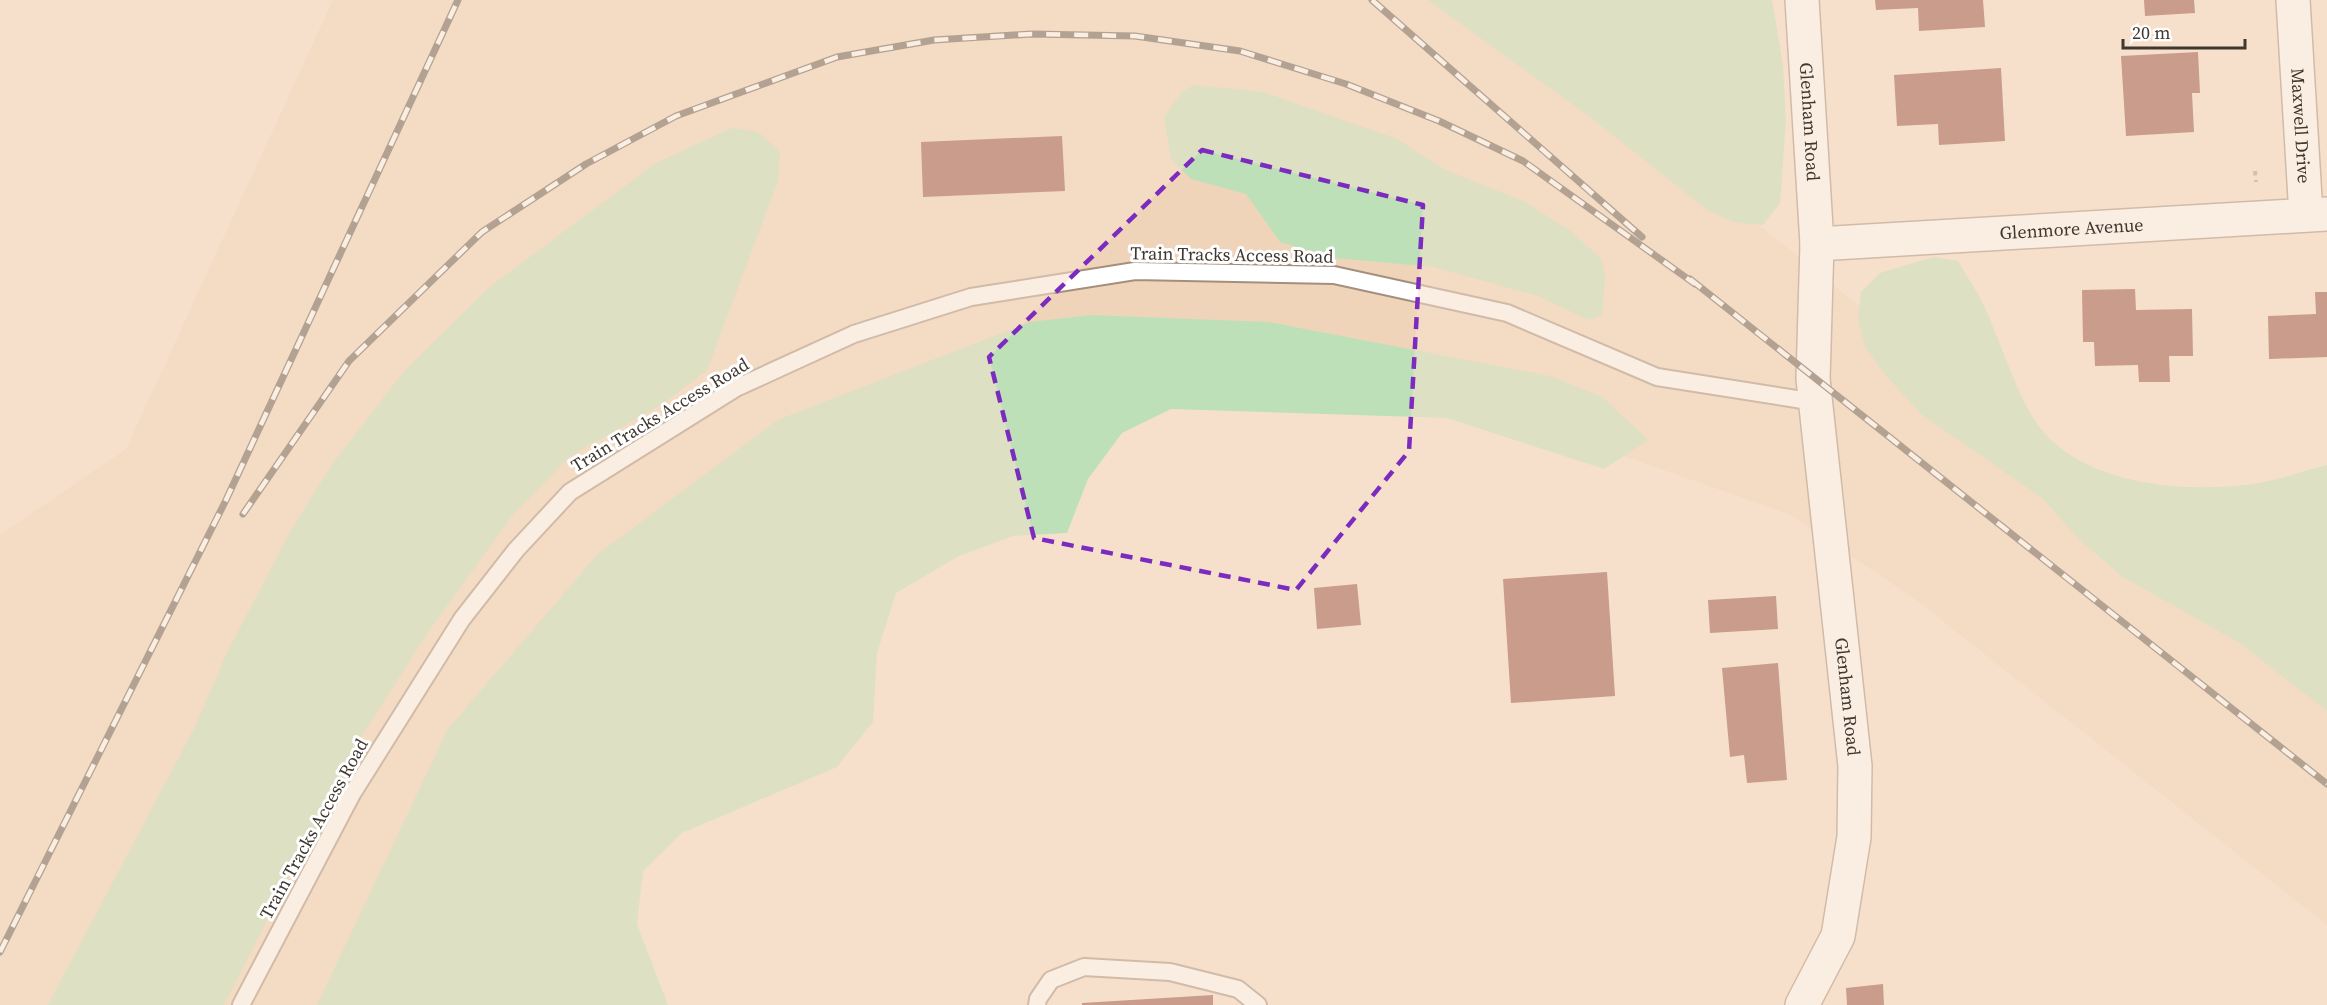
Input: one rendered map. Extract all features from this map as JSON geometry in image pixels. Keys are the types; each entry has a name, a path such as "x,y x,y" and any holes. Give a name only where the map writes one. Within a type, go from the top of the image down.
{"street":[{"name":"Glenham Road","path":"1802,0 1817,244 1814,390 1855,766 1854,837 1838,936 1803,1005"},
{"name":"Maxwell Drive","path":"2293,0 2316,215"},
{"name":"Glenmore Avenue","path":"1817,244 2316,215"}],"lane":[{"name":"Train Tracks Access Road","path":"241,1005 352,794 462,619 516,550 570,492 736,388 854,334 971,297 1135,271 1334,274 1507,313 1657,376 1814,390"},
{"path":"1037,1005 1038,999 1051,980 1084,967 1170,972 1238,989 1258,1005"}],"highlighted area":[{"path":"1202,150 1423,205 1409,451 1296,590 1034,538 989,357"}],"shaded area":[{"path":"333,0 1480,0 2002,421 2327,676 2327,925 1915,599 1789,514 1430,388 969,394 414,1005 0,1005 0,535 126,449"}],"green space":[{"path":"1428,0 1772,0 1783,64 1786,121 1780,203 1763,225 1734,222 1709,211 1590,117"},
{"path":"1194,85 1263,92 1397,139 1445,170 1525,202 1572,232 1601,259 1605,274 1602,315 1589,320 1538,296 1434,267 1335,258 1280,242 1246,194 1191,179 1171,159 1164,117 1182,92"},
{"path":"732,128 758,132 780,152 778,181 707,370 664,403 569,457 511,517 428,632 358,742 224,1005 48,1005 195,727 226,655 290,532 333,463 406,369 491,286 656,163"},
{"path":"1933,257 1958,261 1982,302 2028,409 2046,434 2069,454 2096,468 2126,478 2191,487 2223,487 2261,483 2327,465 2327,711 2240,643 2123,577 2080,540 2041,497 1921,414 1882,371 1865,346 1858,318 1861,292 1880,273"},
{"path":"1091,315 1269,322 1550,376 1602,397 1648,440 1604,469 1447,418 1171,409 1122,433 1088,479 1067,533 1013,536 957,557 896,593 877,653 873,722 837,767 682,833 643,871 637,924 668,1005 317,1005 448,729 598,554 778,420 1030,322"}],"building":[{"path":"1875,0 1983,0 1985,27 1919,31 1918,8 1876,10"},
{"path":"2144,0 2194,0 2195,13 2145,16"},
{"path":"2198,52 2200,93 2192,93 2194,132 2126,136 2121,56"},
{"path":"2001,68 2005,141 1939,145 1938,124 1897,126 1894,75"},
{"path":"1062,136 1065,191 923,197 921,142"},
{"path":"2135,289 2136,310 2192,309 2193,356 2169,356 2170,382 2139,382 2138,365 2095,366 2094,342 2083,342 2082,290"},
{"path":"2315,292 2327,292 2327,357 2269,359 2268,316 2316,314"},
{"path":"1607,572 1615,696 1511,703 1503,579"},
{"path":"1357,584 1361,625 1317,629 1314,588"},
{"path":"1776,596 1778,629 1710,633 1708,600"},
{"path":"1778,663 1787,780 1747,783 1744,755 1730,757 1722,668"},
{"path":"1883,984 1884,1005 1847,1005 1846,988"},
{"path":"1213,995 1213,1005 1082,1005 1082,1003"}],"railway":[{"path":"0,952 226,500 458,0"},
{"path":"1372,0 1642,237"},
{"path":"243,514 349,361 482,232 586,164 676,116 837,57 934,40 1032,34 1135,36 1240,51 1346,84 1439,121 1523,161 1695,284"},
{"path":"1690,279 2327,784"}]}
